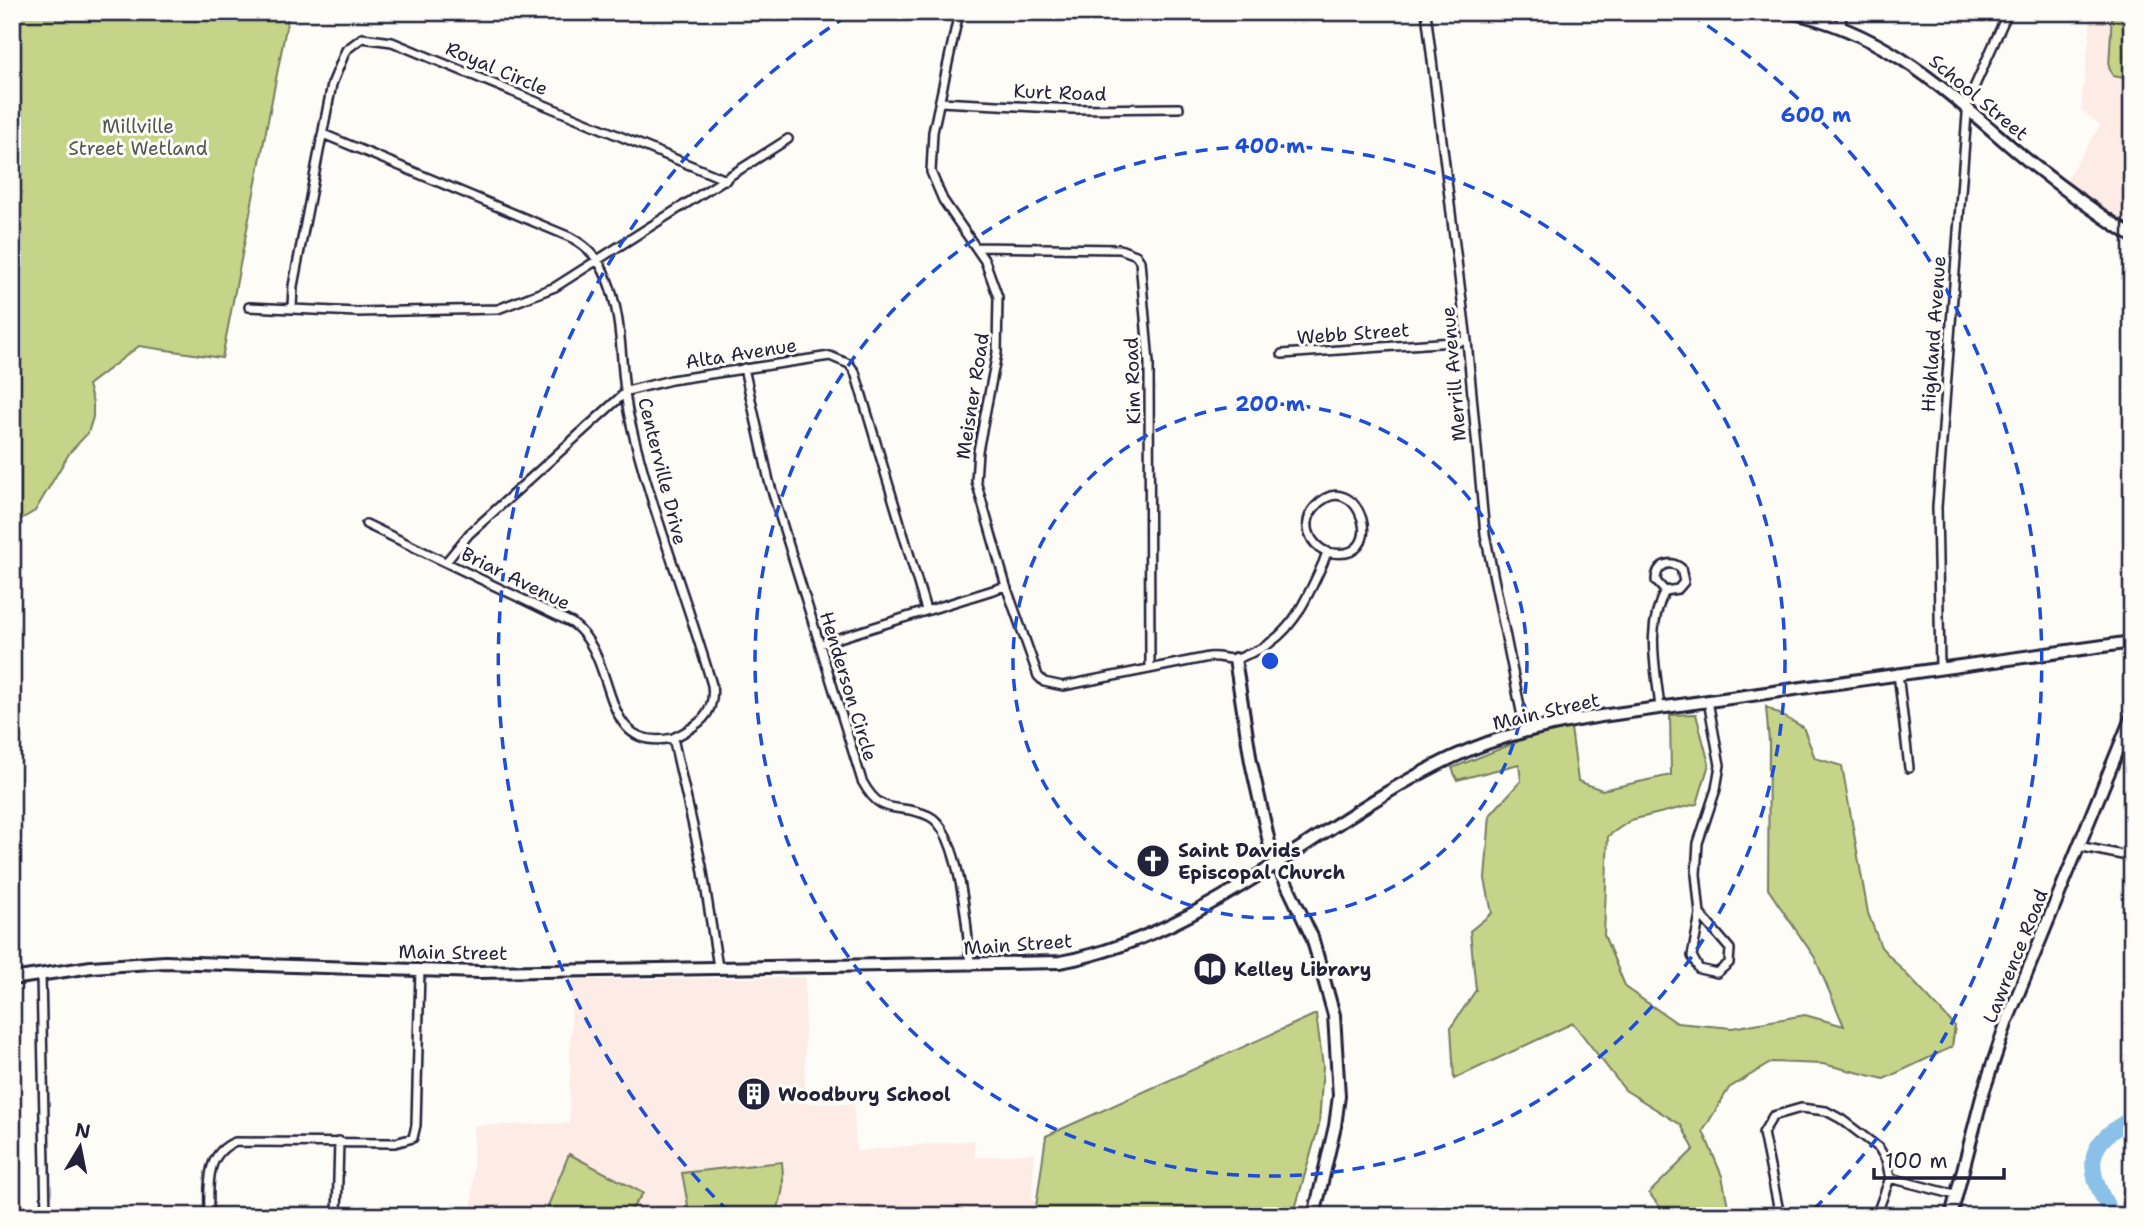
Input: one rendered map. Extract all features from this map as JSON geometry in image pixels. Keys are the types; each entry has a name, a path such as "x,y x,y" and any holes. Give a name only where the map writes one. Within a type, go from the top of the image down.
{"main road":[{"name":"School Street","path":"1789,12 1841,26 1896,54 1967,108 2052,180 2132,236"},
{"name":"Main Street","path":"12,979 111,965 165,962 420,970 1060,962 1107,951 1163,927 1277,863 1429,769 1480,746 1525,731 1898,673 2132,642"},
{"path":"1235,659 1251,762 1277,863 1318,955 1331,1002 1338,1046 1335,1126 1314,1216"},
{"name":"Lawrence Road","path":"1951,1216 1983,1093 2007,1021 2132,716"}],"street":[{"name":"Meisner Road","path":"959,12 931,152 932,172 943,200 976,247 994,283 999,322 997,353 978,451 976,481 1033,667 1044,682 1063,686 1224,655 1235,659"},
{"name":"Merrill Avenue","path":"1426,12 1467,341 1485,534 1525,731"},
{"path":"1841,26 1842,12"},
{"name":"Highland Avenue","path":"1940,667 1937,507 1967,108 1972,90 2008,12"},
{"name":"Royal Circle","path":"292,309 295,274 323,134 341,59 353,42 372,37 392,42 726,180"},
{"name":"Kurt Road","path":"940,102 1073,109 1179,108"},
{"name":"Centerville Drive","path":"323,134 560,232 585,246 598,260 612,295 628,412 662,535 712,685 713,703 706,718 673,738"},
{"path":"249,307 357,312 498,309 555,287 788,139"},
{"name":"Kim Road","path":"976,247 1120,249 1136,255 1140,261 1149,363 1150,668"},
{"name":"Webb Street","path":"1282,354 1467,341"},
{"name":"Alta Avenue","path":"626,391 744,368 830,356 849,364 861,391 926,610"},
{"name":"Henderson Circle","path":"744,368 769,481 862,781 872,799 889,809 928,815 944,829 960,887 970,965"},
{"path":"446,562 469,534 626,391"},
{"path":"1335,497 1347,499 1357,507 1363,517 1363,536 1356,546 1345,552 1327,552 1312,541 1308,518 1314,507 1324,500 1335,497"},
{"name":"Briar Avenue","path":"366,524 548,610 578,628 596,650 614,708 628,730 644,740 673,738"},
{"path":"1235,659 1269,645 1284,633 1311,589 1327,552"},
{"path":"1673,564 1681,568 1684,582 1678,590 1665,591 1658,585 1656,576 1664,565 1673,564"},
{"path":"820,644 1006,586"},
{"path":"1660,708 1652,631 1655,611 1665,591"},
{"path":"1898,673 1909,768"},
{"path":"1700,914 1730,949 1729,963 1717,972 1702,971 1693,959 1700,914 1696,874 1698,843 1716,789 1720,765 1708,701"},
{"path":"673,738 705,879 718,967"},
{"path":"2120,746 2132,750"},
{"path":"2078,846 2132,857"},
{"path":"209,1216 212,1164 229,1145 252,1140 401,1142 415,1136 420,970"},
{"path":"41,974 46,1216"},
{"path":"1780,1216 1762,1139 1769,1120 1781,1113 1808,1108 1835,1114 1879,1148 1886,1160 1890,1178 1876,1216"},
{"path":"337,1216 339,1141"},
{"path":"1890,1178 1956,1195"}],"shaded area":[{"path":"2092,12 2132,12 2132,226 2065,181 2101,125 2081,110"},
{"path":"805,977 805,1103 854,1104 856,1151 974,1140 975,1158 1034,1153 1032,1200 1090,1216 472,1216 474,1126 569,1123 572,980"}],"green space":[{"name":"Millville Street Wetland","path":"12,12 289,12 222,358 139,346 88,385 93,403 93,417 88,433 70,452 35,511 21,519 12,518"},
{"path":"2112,12 2132,12 2132,72 2124,78 2113,76 2109,67"},
{"path":"1766,707 1803,727 1815,758 1842,766 1868,913 1881,947 1955,1026 1952,1047 1884,1079 1823,1064 1772,1062 1729,1088 1703,1131 1722,1176 1730,1216 1667,1216 1649,1193 1694,1149 1681,1125 1625,1090 1573,1023 1454,1079 1451,1027 1476,990 1470,931 1492,913 1485,879 1490,815 1521,781 1519,764 1457,780 1452,768 1527,738 1571,728 1578,781 1602,790 1671,775 1670,715 1696,714 1709,764 1697,804 1631,820 1608,836 1604,935 1626,988 1677,1023 1732,1028 1805,1015 1844,1026 1815,958 1768,889 1769,742"},
{"path":"1316,1014 1323,1066 1319,1125 1293,1216 1067,1216 1036,1207 1046,1136"},
{"path":"569,1154 643,1193 628,1214 544,1216"},
{"path":"782,1162 782,1189 774,1216 690,1216 682,1173"}],"waterway":[{"path":"2106,1216 2109,1209 2096,1180 2094,1157 2105,1137 2132,1119"}],"place":[{"name":"Saint Davids Episcopal Church","path":"1153,861"},
{"name":"Kelley Library","path":"1210,969"},
{"name":"Woodbury School","path":"754,1094"}]}
